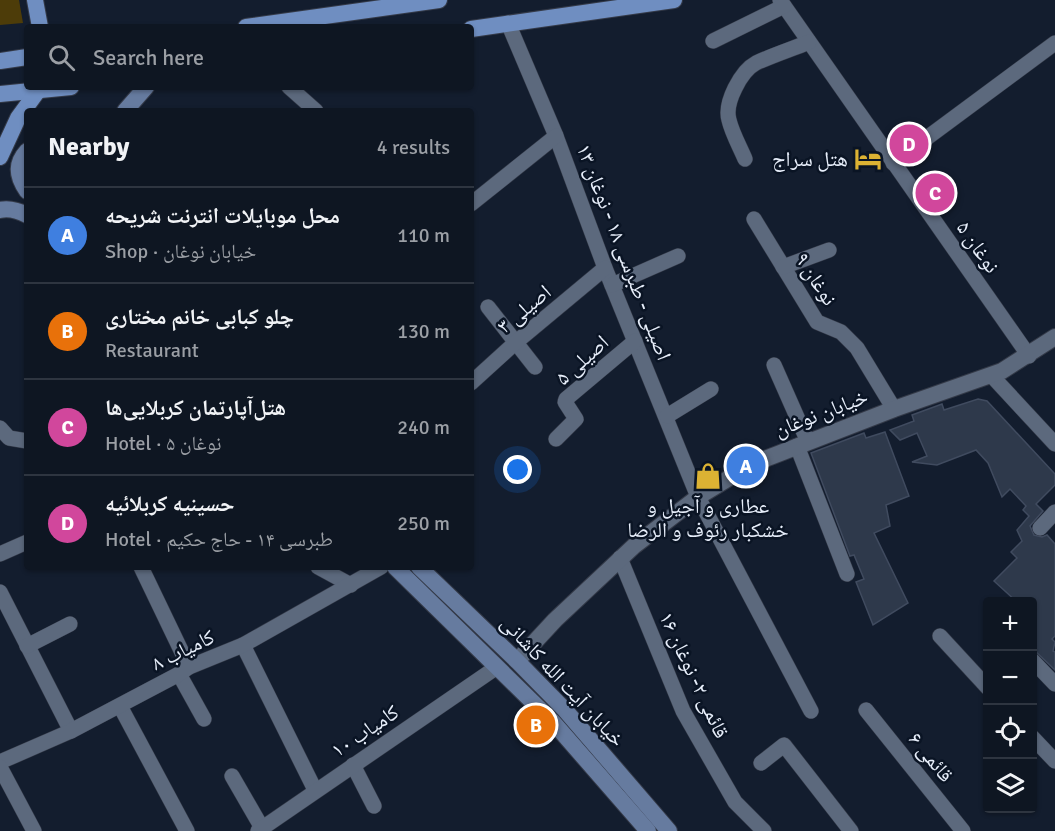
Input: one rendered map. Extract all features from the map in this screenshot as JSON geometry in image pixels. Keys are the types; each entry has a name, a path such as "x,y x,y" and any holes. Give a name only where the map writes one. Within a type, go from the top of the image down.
{"main road":[{"path":"35,0 39,24"},
{"path":"267,24 438,0"},
{"path":"474,29 674,0"},
{"path":"0,61 24,57"},
{"path":"0,94 51,90"},
{"path":"128,108 143,90"},
{"path":"25,108 37,92"},
{"path":"0,157 24,110"},
{"path":"24,155 18,167 18,176 24,187"},
{"path":"0,210 24,214"},
{"name":"خیابان آیت الله کاشانی","path":"398,570 553,722 647,830"},
{"name":"خیابان آیت الله کاشانی","path":"422,570 517,661 565,711 669,831"}],"street":[{"path":"712,41 782,3"},
{"name":"نوغان ۵","path":"782,3 1029,356"},
{"name":"اصیلی - طبرسی ۱۸ - نوغان ۱۳","path":"508,23 556,136 605,268 698,497 811,711"},
{"path":"745,159 728,119 728,106 732,94 754,64 809,42"},
{"path":"893,163 1055,43"},
{"path":"292,90 313,108"},
{"path":"474,202 556,136"},
{"name":"نوغان ۹","path":"754,219 818,322 841,332 856,348 894,410"},
{"path":"783,267 829,250"},
{"path":"612,285 678,256"},
{"name":"اصیلی ۳","path":"474,380 605,268"},
{"path":"488,307 535,367"},
{"name":"خیابان نوغان","path":"517,661 555,620 620,558 698,497 753,464 1002,371 1029,356 1055,337"},
{"name":"اصیلی ۵","path":"556,439 575,422 576,418 565,402 566,399 635,341"},
{"path":"774,365 847,574"},
{"path":"991,375 1055,444"},
{"path":"667,416 711,389"},
{"path":"0,428 9,438 24,438"},
{"path":"1040,528 1055,512"},
{"path":"0,554 24,543"},
{"name":"قائمی ۲- نوغان ۱۶","path":"620,558 683,711 735,802 764,831"},
{"path":"142,570 204,718"},
{"path":"324,570 351,585"},
{"name":"کامیاب ۸","path":"0,762 71,731 184,671 243,645 376,570"},
{"path":"0,592 71,731"},
{"path":"27,646 70,624"},
{"path":"940,636 983,684"},
{"path":"243,645 315,790"},
{"path":"1037,665 1055,684"},
{"name":"کامیاب ۱۰","path":"260,829 497,667"},
{"path":"120,706 187,831"},
{"name":"قائمی ۶","path":"866,710 963,831"},
{"path":"1037,742 1055,761"},
{"path":"761,763 784,745 851,831"},
{"path":"353,765 374,807"},
{"path":"0,767 34,831"},
{"path":"232,776 260,829"}],"shaded area":[{"path":"0,0 19,0 23,23 0,25"}],"building":[{"path":"978,399 987,401 1055,474 1055,485 1036,504 1043,511 1030,526 1034,535 1042,537 1047,535 1055,544 1055,636 1052,639 1055,642 1053,651 1055,652 1055,670 1037,653 1037,597 1012,597 994,581 1017,558 1011,552 1022,541 1017,530 1029,516 1023,510 1026,506 1010,489 1002,497 988,463 976,450 937,465 912,462 927,456 917,433 900,440 890,430 914,421 912,415 942,404 944,410"},
{"path":"885,432 909,496 886,505 890,526 874,533 908,603 873,625 856,582 864,579 854,555 850,556 811,453 864,433 866,438"}],"place":[{"name":"حسینیه کربلائیه","path":"909,144"},
{"name":"هتل سراج","path":"868,159"},
{"name":"هتل‌آپارتمان کربلایی‌ها","path":"935,193"},
{"name":"محل موبايلات انترنت شريحه","path":"746,466"},
{"name":"عطاری و آجیل و خشکبار رئوف و الرضا","path":"708,476"},
{"name":"چلو کبابی خانم مختاری","path":"536,725"}]}
